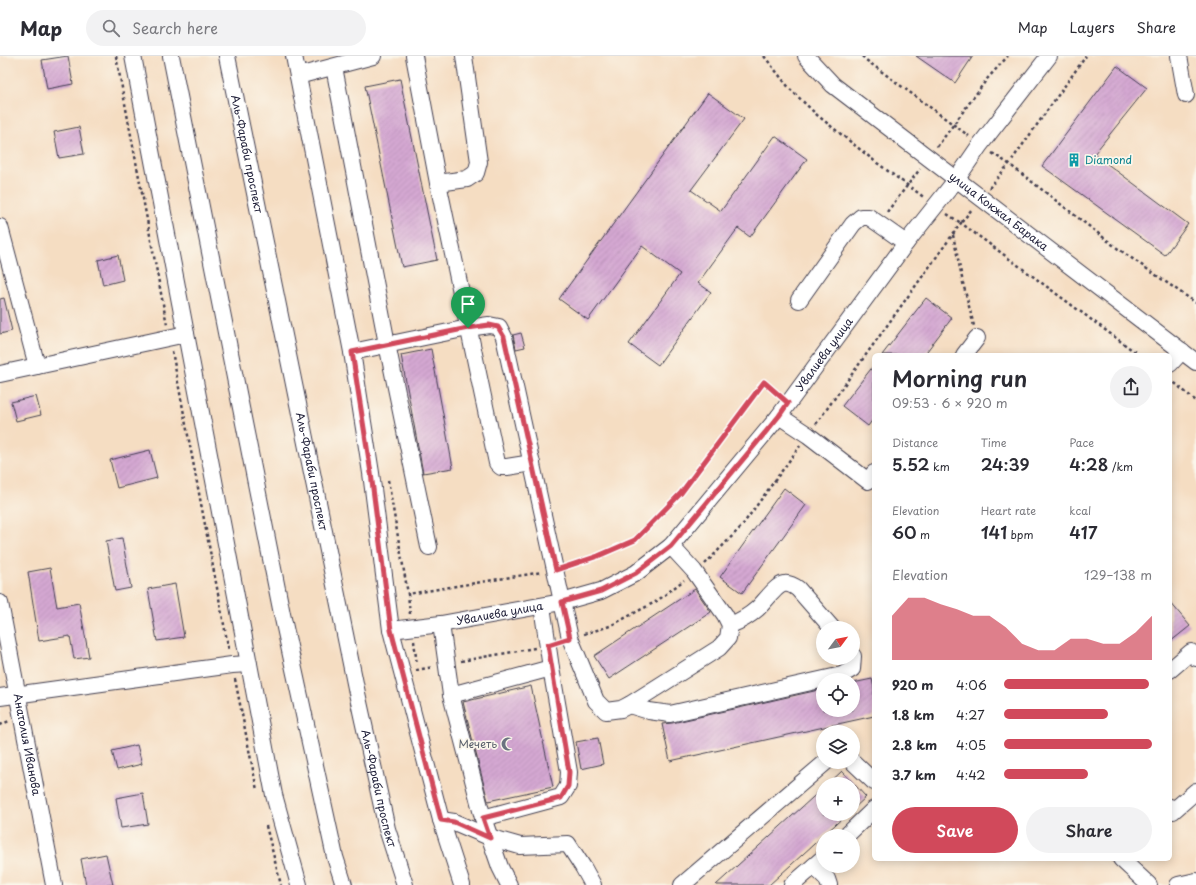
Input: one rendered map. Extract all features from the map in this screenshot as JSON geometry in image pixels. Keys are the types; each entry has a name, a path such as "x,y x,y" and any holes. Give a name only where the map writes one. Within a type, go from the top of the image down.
{"street":[{"path":"133,56 274,795 299,885"},
{"path":"171,56 280,606 335,857 344,885"},
{"name":"Аль-Фараби проспект","path":"227,56 359,700 387,829 405,885"},
{"path":"294,56 352,352 371,473 391,630 441,820 462,885"},
{"path":"298,76 373,56"},
{"path":"414,56 438,183 497,463 501,467 507,468 532,463"},
{"path":"438,183 467,179 476,173 479,162 464,56"},
{"name":"улица Кокжал Барака","path":"806,56 833,85 1196,362"},
{"name":"Увалиева улица","path":"391,630 441,624 542,606 601,591 636,573 671,546 779,416 906,243 1050,56"},
{"path":"1179,56 1186,95"},
{"path":"334,66 387,344 429,547"},
{"path":"799,300 853,224 861,217 869,217 906,243"},
{"path":"0,227 37,366"},
{"path":"352,352 468,328 489,325 498,327 504,337 570,638 596,701 606,711 621,709 629,705 719,648 728,638 730,625 726,615 694,571 671,546"},
{"path":"0,374 186,334"},
{"path":"966,353 977,338"},
{"path":"1172,362 1182,351"},
{"path":"779,416 812,430 872,480"},
{"path":"730,625 743,620 758,609 778,587 784,584 792,585 798,590 826,621"},
{"name":"Анатолия Иванова","path":"0,603 54,885"},
{"path":"483,818 561,798 568,786 569,772 542,606"},
{"path":"441,624 451,695 483,818 500,867 509,885"},
{"path":"1172,668 1191,652 1196,658"},
{"path":"0,696 249,664"},
{"path":"629,705 649,711 670,714 842,675 852,669 852,665"},
{"path":"451,695 551,668"},
{"path":"682,885 818,769"},
{"path":"860,769 872,780"},
{"path":"1172,809 1173,810 1196,791"},
{"path":"856,829 871,818"},
{"path":"441,820 454,822 490,838 520,846 568,844 583,867 592,885"},
{"path":"1116,861 1133,885"},
{"path":"1123,861 1149,885"},
{"path":"792,885 816,865"},
{"path":"824,873 829,885"},
{"path":"1178,885 1196,881"}],"path":[{"path":"116,56 232,665"},
{"path":"862,56 980,145 1009,164 1117,248 1196,303"},
{"path":"878,224 987,79 1008,56"},
{"path":"570,638 610,626 657,601 694,571 703,566 741,527 961,223 1136,353"},
{"path":"953,234 963,283 977,338"},
{"path":"1172,381 1196,401"},
{"path":"418,676 408,594 556,570 598,556 635,540 681,493 764,382 788,403"},
{"path":"811,419 812,430"},
{"path":"417,670 548,645"}],"building":[{"path":"68,56 73,84 47,89 42,60"},
{"path":"916,56 973,56 955,83"},
{"name":"Diamond","path":"1117,66 1147,88 1094,154 1188,224 1165,255 1042,166"},
{"path":"400,79 437,260 402,267 365,86"},
{"path":"708,93 744,119 691,190 721,211 775,136 807,159 750,237 738,228 698,283 711,292 658,365 629,344 680,274 642,246 588,320 559,299"},
{"path":"79,127 84,154 59,158 54,132"},
{"path":"118,255 123,280 103,285 98,260"},
{"path":"4,298 12,331 0,334 0,299"},
{"path":"926,298 952,318 926,353 884,353"},
{"path":"521,333 525,347 516,349 513,335"},
{"path":"431,349 453,468 423,473 401,355"},
{"path":"872,368 872,421 868,426 842,406"},
{"path":"36,396 41,415 16,421 11,402"},
{"path":"150,450 157,478 117,488 110,460"},
{"path":"784,488 806,505 742,593 720,577"},
{"path":"122,538 131,588 115,591 106,541"},
{"path":"50,568 57,607 79,603 89,657 74,659 70,636 39,641 28,572"},
{"path":"175,584 184,637 157,641 148,589"},
{"path":"695,589 711,612 609,679 594,656"},
{"path":"1172,604 1190,626 1172,640"},
{"path":"872,679 872,716 833,725 816,725 816,729 670,761 662,724 816,691 816,717 860,717 860,682"},
{"name":"Мечеть","path":"531,686 553,787 488,801 463,702"},
{"path":"598,738 603,764 581,769 576,742"},
{"path":"137,745 142,764 117,770 112,751"},
{"path":"842,771 848,777 836,777"},
{"path":"860,790 866,797 860,803"},
{"path":"143,793 148,824 121,828 116,798"},
{"path":"816,794 816,821 839,821 831,829 816,829 816,842 769,885 716,885"},
{"path":"106,854 113,885 86,885 81,859"}],"place":[{"name":"Diamond","path":"1074,160"},
{"name":"Мечеть","path":"508,744"}],"route":[{"path":"489,325 498,327 504,337 556,570 598,556 635,540 681,493 764,382 788,403 779,416 671,546 636,573 601,591 562,602 570,638 548,645 569,772 568,786 561,798 483,818 490,838 454,822 441,820 431,785 391,630 371,473 352,352 468,328 489,325"}]}
